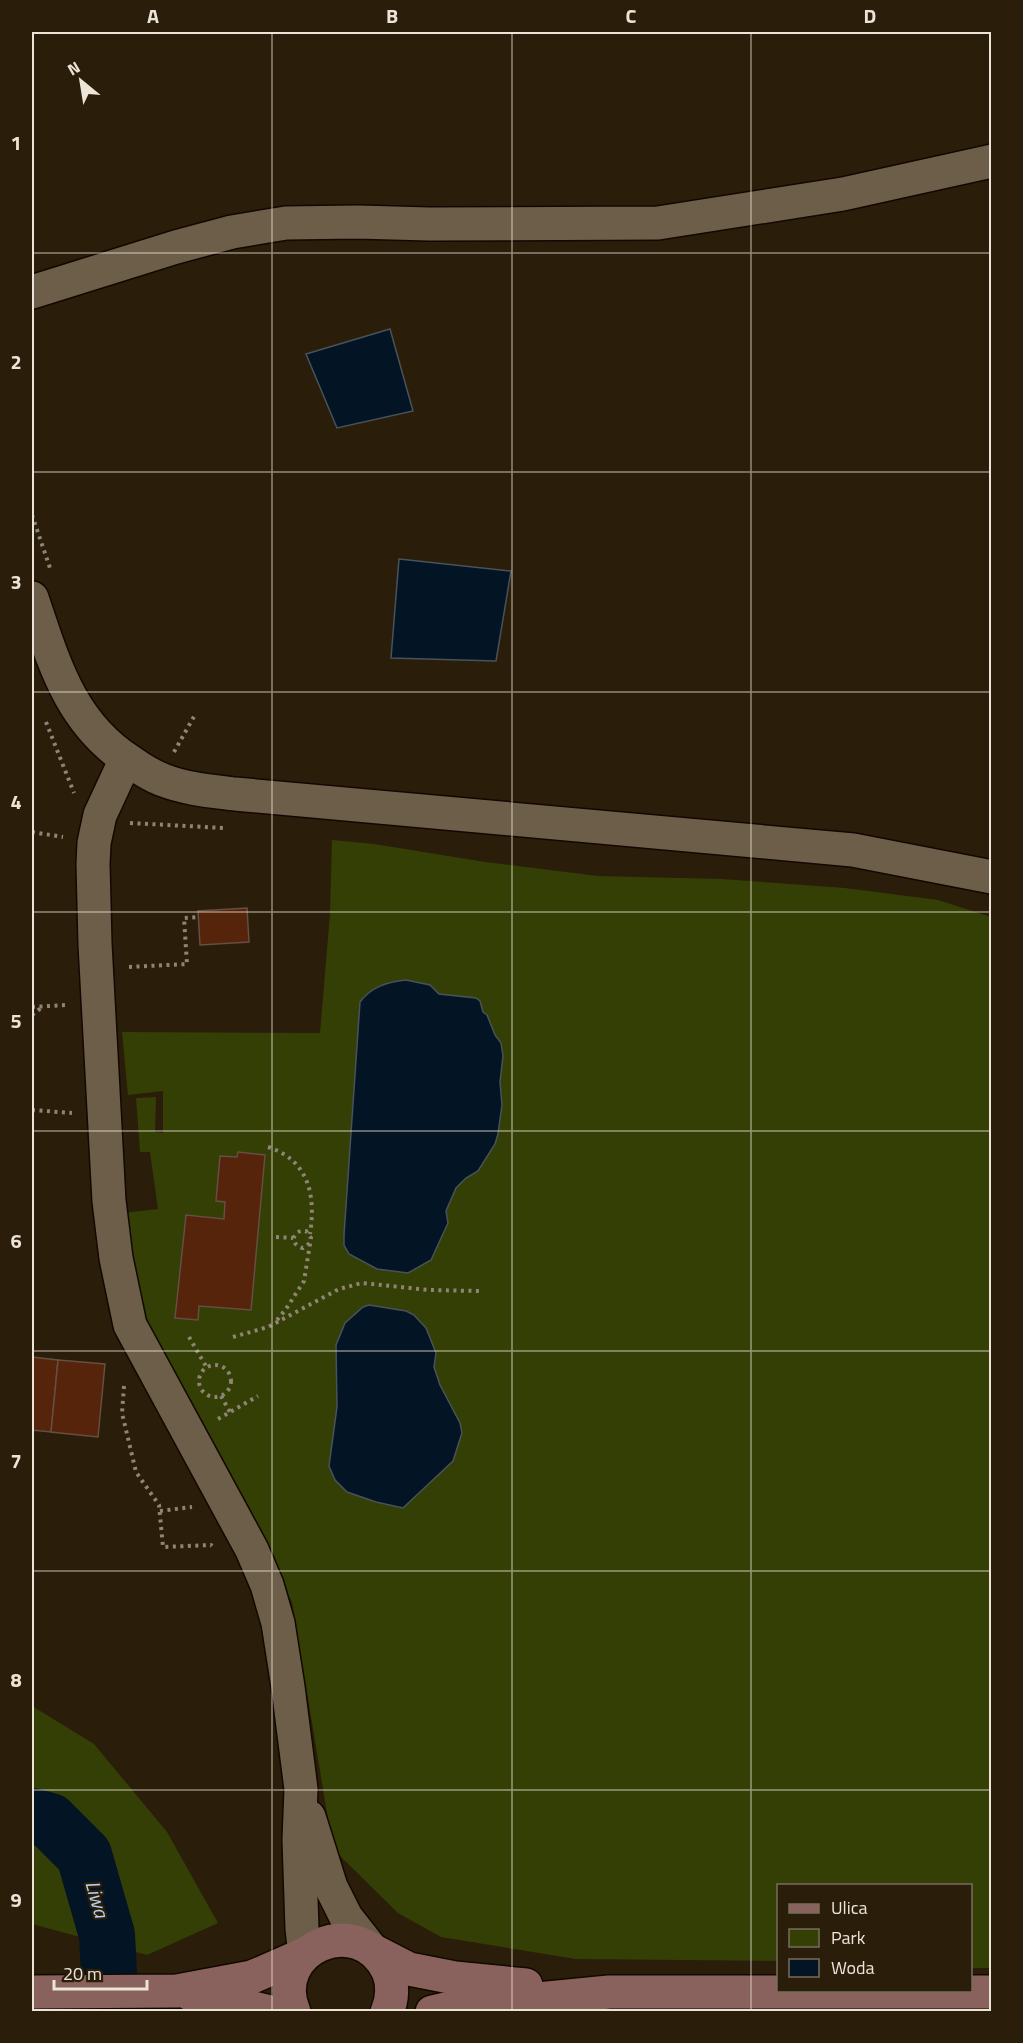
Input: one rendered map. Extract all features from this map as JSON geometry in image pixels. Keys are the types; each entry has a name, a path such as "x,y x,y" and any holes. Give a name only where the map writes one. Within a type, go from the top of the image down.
{"main road":[{"path":"32,1992 177,1991 252,1977 305,1954 320,1943 338,1939 356,1941 409,1969 454,1978 609,1992 992,1992"},
{"path":"372,1950 383,1962 390,1976 392,1992 387,2012"},
{"path":"294,2012 290,2003 289,1985 294,1968 305,1954"},
{"path":"177,1991 271,2012"},
{"path":"432,2012 454,2007 609,1992"}],"street":[{"path":"32,292 176,247 232,232 286,223 658,223 843,194 992,161"},
{"path":"32,597 52,657 71,701 85,721 111,749 163,780 196,789 235,794 853,850 992,877"},
{"path":"126,759 100,815 94,843 93,864 109,1201 116,1258 130,1325 252,1550 267,1585 278,1623 300,1789 299,1840 305,1954"},
{"path":"300,1789 331,1887 346,1917 372,1950"}],"path":[{"path":"32,515 51,572"},
{"path":"163,780 173,755 196,713"},
{"path":"45,721 81,808 100,815"},
{"path":"32,832 73,838"},
{"path":"121,967 187,964 184,918 198,917"},
{"path":"32,1007 64,1005"},
{"path":"32,1015 42,1007"},
{"path":"32,1110 74,1113"},
{"path":"268,1147 291,1158 306,1178 310,1195 310,1243 304,1281 274,1323"},
{"path":"310,1235 300,1230 293,1238 294,1243 303,1248 310,1243"},
{"path":"276,1237 293,1238"},
{"path":"233,1337 274,1323 339,1289 362,1283 429,1290 479,1291"},
{"path":"189,1337 207,1368"},
{"path":"215,1365 221,1366 231,1378 229,1389 221,1396 211,1397 202,1392 200,1387 201,1372 215,1365"},
{"path":"221,1396 230,1412 258,1396"}],"green space":[{"path":"332,840 598,876 721,879 845,888 938,900 991,917 991,1968 972,1968 972,1884 777,1884 777,1961 576,1959 441,1937 398,1913 333,1849 292,1602 147,1330 123,1213 158,1209 150,1152 140,1152 136,1098 156,1097 155,1132 163,1133 163,1091 128,1095 122,1032 320,1033 330,914"},
{"path":"32,1706 94,1744 167,1832 218,1923 147,1955 32,1924"}],"water":[{"path":"390,329 413,411 337,428 306,354"},
{"path":"399,559 511,571 496,661 391,658"},
{"path":"406,980 430,985 439,994 476,998 480,1001 483,1012 487,1015 501,1043 503,1056 500,1082 502,1105 495,1144 478,1171 456,1188 446,1211 448,1223 431,1260 408,1273 377,1269 349,1254 344,1245 360,1002 380,986"},
{"path":"369,1305 406,1311 414,1315 426,1328 436,1353 434,1367 440,1385 460,1423 462,1433 453,1461 403,1508 347,1492 335,1480 329,1466 337,1407 336,1345 345,1323 363,1307"}],"building":[{"path":"247,908 249,942 200,945 198,911"},
{"path":"238,1152 265,1155 251,1310 199,1306 198,1320 175,1318 186,1215 224,1219 225,1202 216,1201 220,1156 237,1157"},
{"path":"32,1357 58,1360 51,1432 32,1430"},
{"path":"58,1360 105,1364 98,1437 51,1432"}],"waterway":[{"name":"Liwa","path":"32,1816 50,1821 84,1855 107,1935 111,2012"}]}
